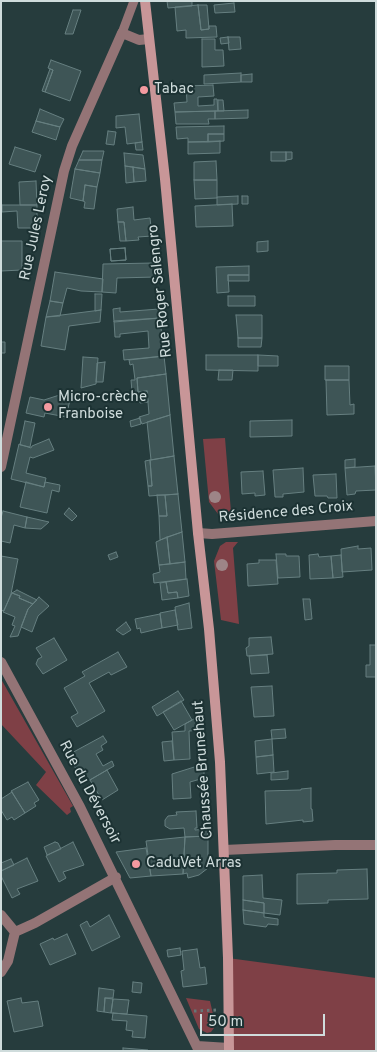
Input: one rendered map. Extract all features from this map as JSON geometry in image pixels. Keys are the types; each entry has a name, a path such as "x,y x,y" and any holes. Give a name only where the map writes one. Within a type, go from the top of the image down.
{"main road":[{"name":"Rue Roger Salengro","path":"145,1 166,188 203,578"},
{"name":"Chaussée Brunehaut","path":"203,578 220,762 229,1050"}],"street":[{"path":"122,33 139,40 149,39"},
{"name":"Rue Jules Leroy","path":"1,467 64,172 72,146 122,33"},
{"name":"Résidence des Croix","path":"198,533 212,534 376,521"},
{"name":"Rue du Déversoir","path":"1,662 80,806 198,1048 229,1050"},
{"path":"224,850 376,845"},
{"path":"15,932 116,878"},
{"path":"1,915 15,932"},
{"path":"1,972 8,961 15,932"}],"lane":[{"path":"122,33 134,1"}],"path":[{"path":"179,1011 188,1007 191,1011 218,1010 218,1022 228,1022"}],"shaded area":[{"path":"225,438 231,512 237,519 227,521 218,514 209,502 203,439"},
{"path":"226,542 238,542 233,548 239,624 221,620 214,561 220,546"},
{"path":"1,679 73,806 70,808 71,812 67,815 36,785 46,772 1,724"},
{"path":"228,958 376,978 376,1051 229,1051"},
{"path":"186,998 210,1001 215,1023 211,1032 207,1033 199,1029"}],"building":[{"path":"167,1 192,1 192,6 168,8"},
{"path":"234,3 235,12 215,13 214,5"},
{"path":"198,5 207,5 209,29 201,30"},
{"path":"198,5 201,30 209,29 209,26 216,26 217,37 186,38 186,30 177,31 175,7"},
{"path":"73,10 81,10 73,34 65,34"},
{"path":"228,37 229,43 221,44 220,38"},
{"path":"228,37 240,37 241,49 229,50"},
{"path":"202,39 215,39 215,50 223,50 224,66 202,67"},
{"path":"51,60 81,71 70,101 45,92 53,70 48,68"},
{"path":"50,69 53,70 45,92 42,91"},
{"path":"241,73 241,82 204,84 204,75"},
{"path":"252,74 252,82 241,82 241,75"},
{"path":"213,85 214,96 198,97 198,106 214,105 214,99 217,99 218,111 175,112 174,103 187,102 186,86"},
{"path":"218,100 223,100 224,111 218,111"},
{"path":"40,109 64,119 60,127 36,121"},
{"path":"248,110 248,118 215,119 215,111"},
{"path":"215,111 215,119 208,119 209,124 176,124 175,112"},
{"path":"139,114 142,142 127,144 125,127 116,128 116,116"},
{"path":"36,121 60,127 56,140 32,132"},
{"path":"224,126 224,134 208,134 208,142 188,142 188,138 177,139 176,127"},
{"path":"108,131 116,132 114,145 106,144"},
{"path":"208,134 224,134 224,141 208,142"},
{"path":"220,141 220,153 188,154 188,142"},
{"path":"142,142 143,150 136,150 135,143"},
{"path":"15,147 41,155 35,172 9,164"},
{"path":"83,151 104,151 102,160 79,160"},
{"path":"271,152 286,152 286,161 271,161"},
{"path":"286,152 292,152 292,159 286,160"},
{"path":"124,153 143,155 145,169 125,166"},
{"path":"79,160 102,160 100,173 75,169"},
{"path":"216,161 217,180 194,180 194,162"},
{"path":"125,166 133,167 134,182 126,183"},
{"path":"133,167 145,169 146,181 134,182"},
{"path":"75,169 100,173 97,187 85,185 83,201 70,198"},
{"path":"194,180 217,180 217,198 195,199"},
{"path":"36,181 37,205 20,205 19,182"},
{"path":"85,185 97,187 94,209 84,208"},
{"path":"238,196 238,204 217,205 217,197"},
{"path":"242,196 248,196 248,204 242,204"},
{"path":"232,204 233,226 196,227 195,206"},
{"path":"2,205 37,205 37,220 34,220 34,228 18,228 17,211 2,212"},
{"path":"133,207 134,220 150,218 152,236 138,237 139,240 126,241 124,222 118,222 117,209"},
{"path":"118,222 124,222 126,241 120,241"},
{"path":"1,241 22,241 22,270 1,271"},
{"path":"268,241 268,251 257,252 257,242"},
{"path":"125,248 126,260 111,261 110,249"},
{"path":"125,248 126,260 111,261 110,249"},
{"path":"154,263 156,277 117,278 116,293 102,292 103,264"},
{"path":"249,266 249,275 228,275 229,292 217,293 216,267"},
{"path":"55,272 103,279 102,292 67,288 63,303 50,301"},
{"path":"228,275 249,275 249,281 228,281"},
{"path":"95,294 102,294 101,310 95,311"},
{"path":"228,296 255,296 255,306 228,306"},
{"path":"50,301 63,303 60,316 46,317"},
{"path":"120,308 120,312 159,309 160,318 114,322 113,309"},
{"path":"101,310 100,322 69,326 65,350 41,346 46,317"},
{"path":"236,315 262,315 262,338 238,338"},
{"path":"160,318 164,356 124,360 123,350 149,348 148,331 120,334 120,337 115,337 114,321"},
{"path":"238,338 262,338 261,347 238,347"},
{"path":"1,342 5,342 5,353 1,353"},
{"path":"206,355 258,355 258,371 206,370"},
{"path":"258,355 278,356 278,366 258,366"},
{"path":"164,356 166,374 137,378 138,392 132,392 131,380 135,380 133,364 130,365 129,360"},
{"path":"83,357 98,358 96,384 81,388"},
{"path":"105,362 103,382 96,382 97,363"},
{"path":"325,366 349,366 349,380 325,380"},
{"path":"219,370 233,370 232,380 218,380"},
{"path":"166,374 170,415 142,424 139,417 149,414 147,391 138,392 137,378"},
{"path":"326,380 349,380 350,405 354,404 354,414 327,415"},
{"name":"Micro-crèche Franboise","path":"72,391 66,417 45,413 44,417 26,413 30,397 44,400"},
{"path":"147,391 148,402 140,403 138,392"},
{"path":"170,415 174,456 151,460 147,422"},
{"path":"140,418 141,424 131,427 130,421"},
{"path":"292,420 292,436 250,437 250,421"},
{"path":"25,421 35,423 30,447 20,445"},
{"path":"49,439 54,450 33,458 30,457 26,473 46,478 44,487 11,479 19,444 31,448"},
{"path":"174,456 178,494 149,496 148,486 152,486 150,460"},
{"path":"355,459 355,467 345,468 345,460"},
{"path":"150,460 152,486 148,486 145,461"},
{"path":"375,466 376,490 356,491 355,494 347,495 345,468"},
{"path":"303,468 304,492 283,494 283,497 275,497 273,470"},
{"path":"263,471 265,495 255,496 255,493 242,494 241,472"},
{"path":"336,474 337,498 315,496 313,475"},
{"path":"26,482 44,487 45,482 60,485 59,492 52,490 47,513 20,507"},
{"path":"178,494 182,532 160,540 159,516 167,516 165,495"},
{"path":"157,495 165,495 167,516 159,516"},
{"path":"69,508 77,516 72,521 64,514"},
{"path":"3,511 27,517 25,528 14,525 10,543 1,541 1,518"},
{"path":"27,517 49,522 41,529 25,528"},
{"path":"182,532 185,562 170,564 167,537"},
{"path":"167,537 170,564 159,565 156,542"},
{"path":"358,546 358,549 371,548 372,570 342,572 341,549"},
{"path":"116,552 118,557 110,560 108,555"},
{"path":"276,554 299,556 300,577 278,578"},
{"path":"318,554 319,557 331,556 333,578 310,579 309,555"},
{"path":"341,555 343,577 333,578 331,556"},
{"path":"1,556 18,559 11,594 4,611 1,610"},
{"path":"259,560 276,560 278,584 248,586 247,564 259,563"},
{"path":"185,562 186,579 154,583 153,574 160,572 159,565"},
{"path":"187,579 189,596 178,598 177,592 168,593 166,582"},
{"path":"166,582 168,593 177,592 178,598 162,600 160,583"},
{"path":"17,590 37,600 33,604 19,598 20,596 12,593"},
{"path":"12,593 33,604 28,609 18,636 10,637 15,626 12,625 15,617 3,612"},
{"path":"39,597 49,606 38,616 32,632 21,627 28,609"},
{"path":"303,599 310,599 312,619 305,620"},
{"path":"189,603 192,628 178,630 175,607"},
{"path":"175,610 178,625 162,628 160,613"},
{"path":"160,614 162,628 141,633 140,628 137,629 135,619"},
{"path":"126,622 131,630 123,635 116,630"},
{"path":"271,637 273,654 247,656 246,648 249,646 249,638"},
{"path":"54,638 67,660 43,674 36,664 38,659 42,657 36,648"},
{"path":"370,645 376,645 376,677 366,677 366,665 370,665"},
{"path":"118,652 127,667 111,675 109,672 89,683 105,711 77,727 71,717 78,713 64,688 85,676 82,672"},
{"path":"267,655 269,673 251,674 249,656"},
{"path":"272,686 274,716 254,717 251,687"},
{"path":"178,691 184,700 157,716 152,707"},
{"path":"181,701 192,720 174,730 163,712"},
{"path":"201,715 202,730 189,731 190,759 174,760 172,732 185,731 185,724"},
{"path":"285,729 286,738 272,739 271,730"},
{"path":"103,736 107,742 101,746 103,750 96,754 103,766 112,761 114,766 81,785 77,778 80,776 68,755"},
{"path":"272,739 273,755 256,757 255,741"},
{"path":"172,741 174,760 164,761 162,742"},
{"path":"273,755 274,772 257,774 256,757"},
{"path":"204,764 204,778 190,782 191,798 173,799 172,774"},
{"path":"107,770 118,790 102,800 90,780"},
{"path":"288,771 288,779 271,780 271,773"},
{"path":"28,782 39,800 34,803 36,806 25,813 11,791"},
{"path":"311,788 313,821 303,822 303,820 266,824 265,791"},
{"path":"12,792 25,813 14,820 12,817 7,820 1,810 1,799"},
{"path":"196,811 197,828 195,830 207,829 208,836 185,837 184,828 170,829 165,826 165,820 168,816 177,815 176,812"},
{"path":"208,836 208,868 199,875 188,878 187,873 183,874 185,837"},
{"path":"185,837 183,874 151,876 146,841"},
{"path":"55,842 58,843 61,849 47,855 44,847"},
{"path":"73,842 84,865 63,872 66,878 59,882 46,856"},
{"name":"CaduVet Arras","path":"146,848 151,876 130,878 116,852"},
{"path":"27,858 38,881 17,889 20,894 12,898 1,876 1,871"},
{"path":"11,859 14,865 1,871 1,863"},
{"path":"367,869 368,899 328,900 328,903 297,904 297,874 337,873 337,870"},
{"path":"262,875 263,898 282,900 280,915 264,913 264,903 243,900 243,876"},
{"path":"243,900 264,903 264,913 243,910"},
{"path":"243,910 264,913 264,917 278,919 278,925 268,924 266,927 244,924"},
{"path":"109,915 120,937 92,951 80,925 87,921 90,927"},
{"path":"67,934 76,954 50,965 40,944"},
{"path":"180,948 181,955 168,957 167,950"},
{"path":"197,949 200,968 205,967 207,984 183,987 181,971 184,970 182,951"},
{"path":"133,982 142,983 141,993 132,992"},
{"path":"99,988 114,990 113,998 105,998 104,1012 97,1011"},
{"path":"21,998 22,1003 38,1001 43,1026 14,1032 7,1001"},
{"path":"105,998 113,999 111,1013 104,1012"},
{"path":"113,999 129,1000 127,1014 111,1013"},
{"path":"113,1013 147,1016 145,1038 132,1037 133,1031 126,1030 127,1021 112,1020"},
{"path":"123,1048 148,1050 148,1051 123,1051"}],"place":[{"name":"Tabac","path":"144,90"},
{"name":"Micro-crèche Franboise","path":"48,407"},
{"name":"CaduVet Arras","path":"136,864"}]}
